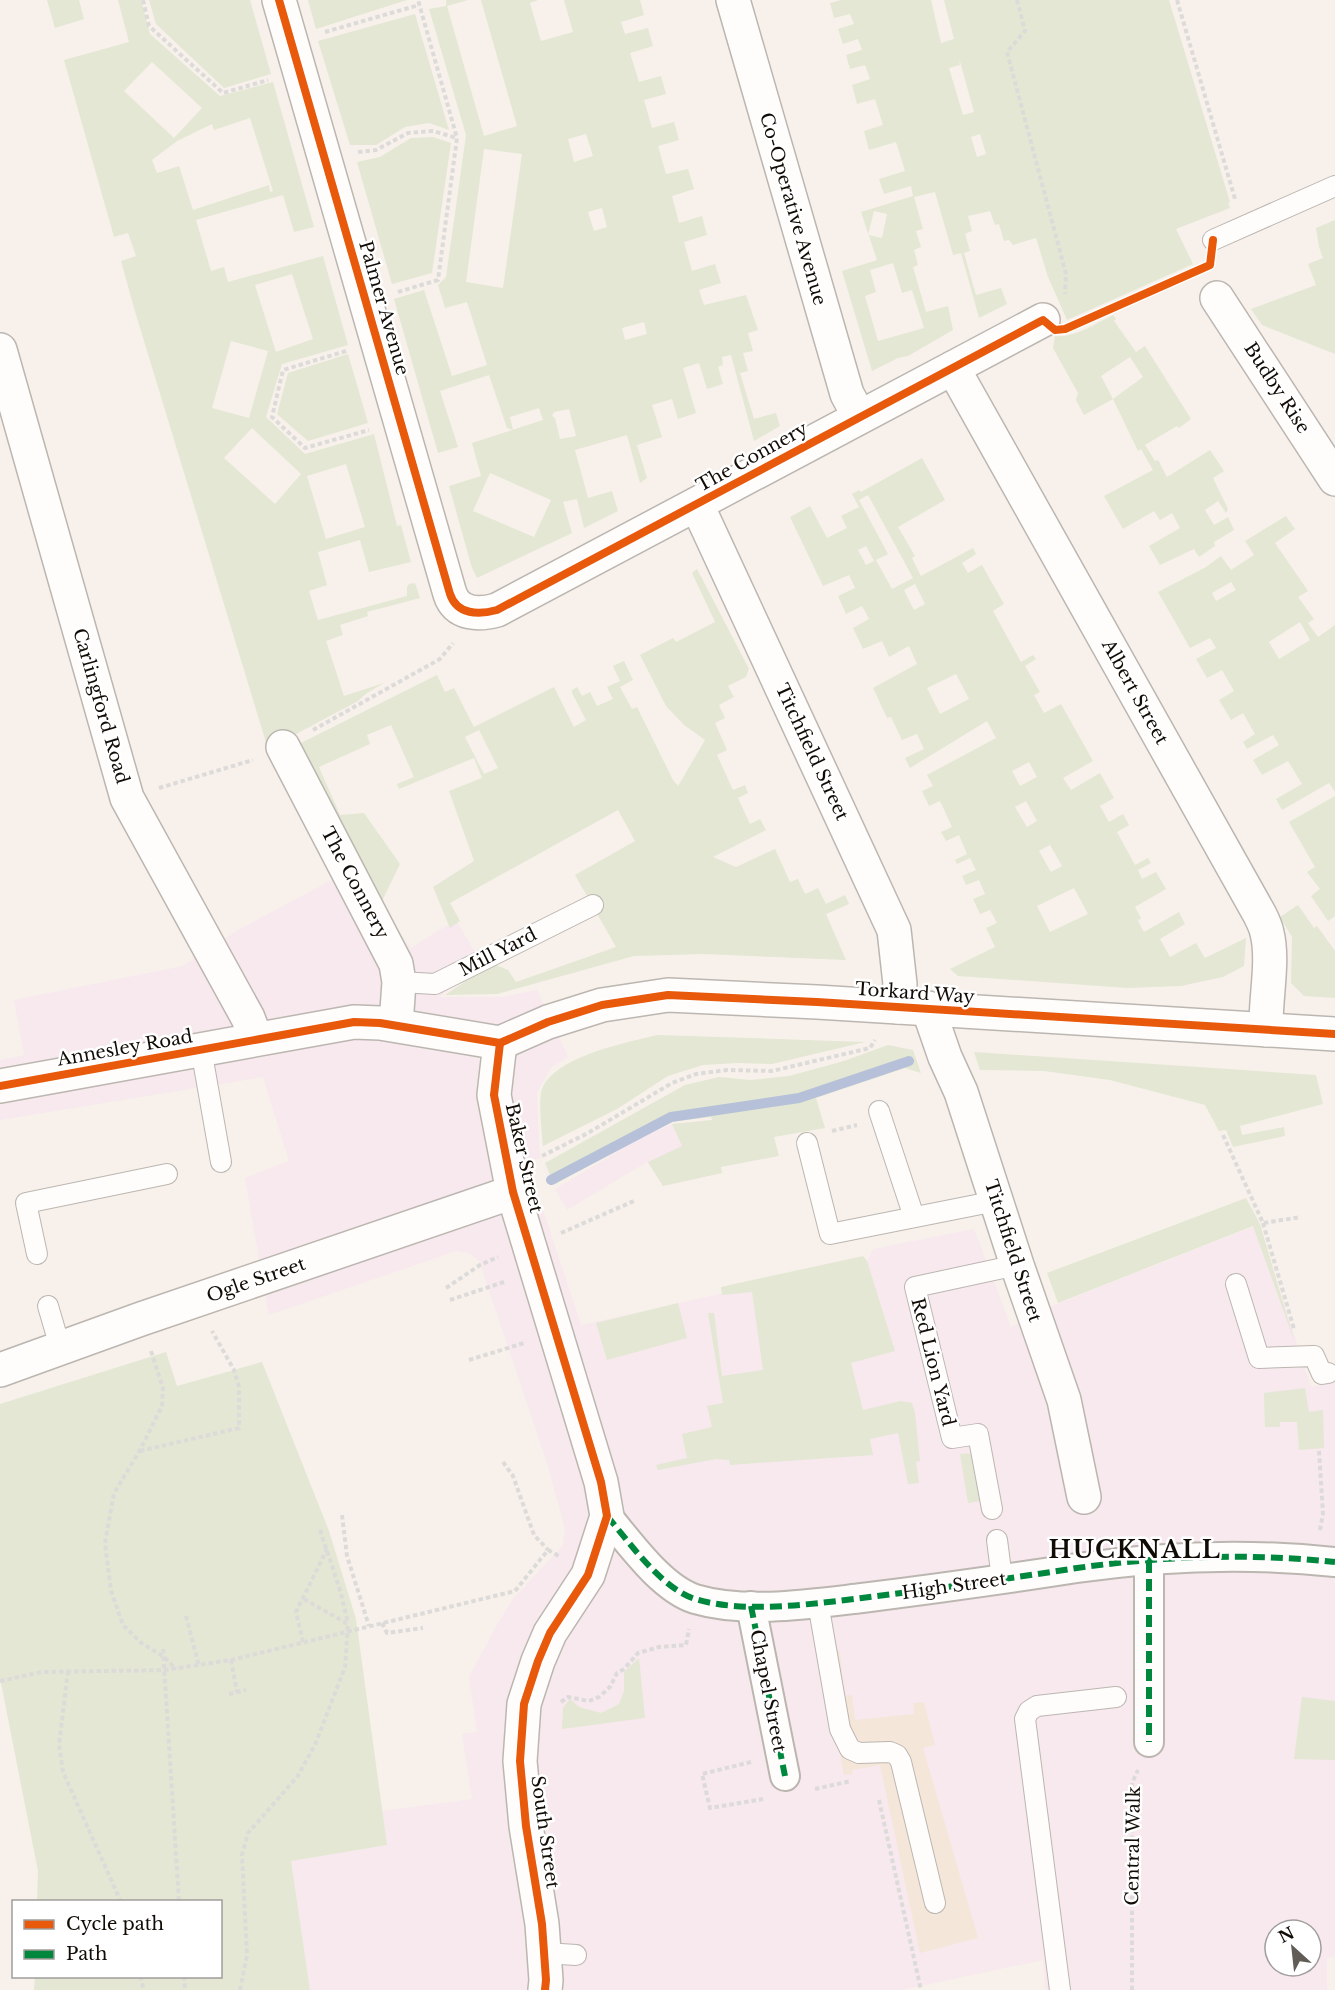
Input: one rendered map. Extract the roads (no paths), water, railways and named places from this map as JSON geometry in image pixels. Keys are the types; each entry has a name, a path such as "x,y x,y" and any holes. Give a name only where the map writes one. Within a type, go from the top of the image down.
{"street":[{"name":"Palmer Avenue","path":"279,0 453,602 461,610 473,612"},
{"name":"Co-Operative Avenue","path":"733,0 847,394 859,416"},
{"name":"Budby Rise","path":"1217,298 1335,479"},
{"name":"The Connery","path":"473,612 485,614 497,610 1043,320"},
{"name":"Carlingford Road","path":"0,350 127,798 248,1018 256,1039"},
{"name":"Albert Street","path":"953,368 1260,915 1267,933 1269,951 1265,1008 1266,1029"},
{"name":"Titchfield Street","path":"697,505 894,930 900,984 912,1007 942,1048 961,1092 1064,1400 1083,1483 1084,1497"},
{"name":"The Connery","path":"283,747 396,963 399,982 396,1025"},
{"name":"Torkard Way","path":"500,1042 548,1022 602,1005 668,995 912,1007 1335,1034"},
{"path":"256,1039 354,1022 396,1025 500,1042"},
{"name":"Annesley Road","path":"0,1086 256,1039"},
{"name":"Baker Street","path":"500,1042 494,1095 513,1192 601,1482 607,1516"},
{"name":"Ogle Street","path":"0,1370 60,1347 513,1192"},
{"name":"South Street","path":"545,1990 561,1954 538,1894 526,1826 520,1761 525,1704 538,1661 550,1633 588,1575 607,1516"},
{"name":"High Street","path":"607,1516 655,1571 680,1591 695,1599 734,1606 818,1603 1149,1561 1223,1557 1324,1561"},
{"path":"1149,1561 1149,1742"},
{"name":"Chapel Street","path":"751,1606 783,1766"}],"lane":[{"path":"1213,240 1335,186"},
{"name":"Mill Yard","path":"399,982 435,984 593,905"},
{"path":"201,1049 221,1162"},
{"path":"881,1115 914,1217"},
{"path":"807,1143 830,1234 996,1201"},
{"path":"37,1254 26,1203 166,1174"},
{"name":"Red Lion Yard","path":"992,1509 978,1434 952,1438 915,1287 1017,1265"},
{"path":"1236,1284 1259,1358 1314,1356 1322,1374 1328,1373"},
{"path":"48,1306 60,1347"},
{"path":"997,1540 1002,1580"},
{"path":"818,1603 840,1729 850,1749 859,1753 890,1752 897,1755 901,1762 935,1903"},
{"path":"1060,1990 1025,1719 1029,1711 1037,1706 1116,1697"}],"waterway":[{"path":"551,1180 671,1117 799,1098 909,1061"}],"district":[{"name":"HUCKNALL","path":"1135,1550"}]}
